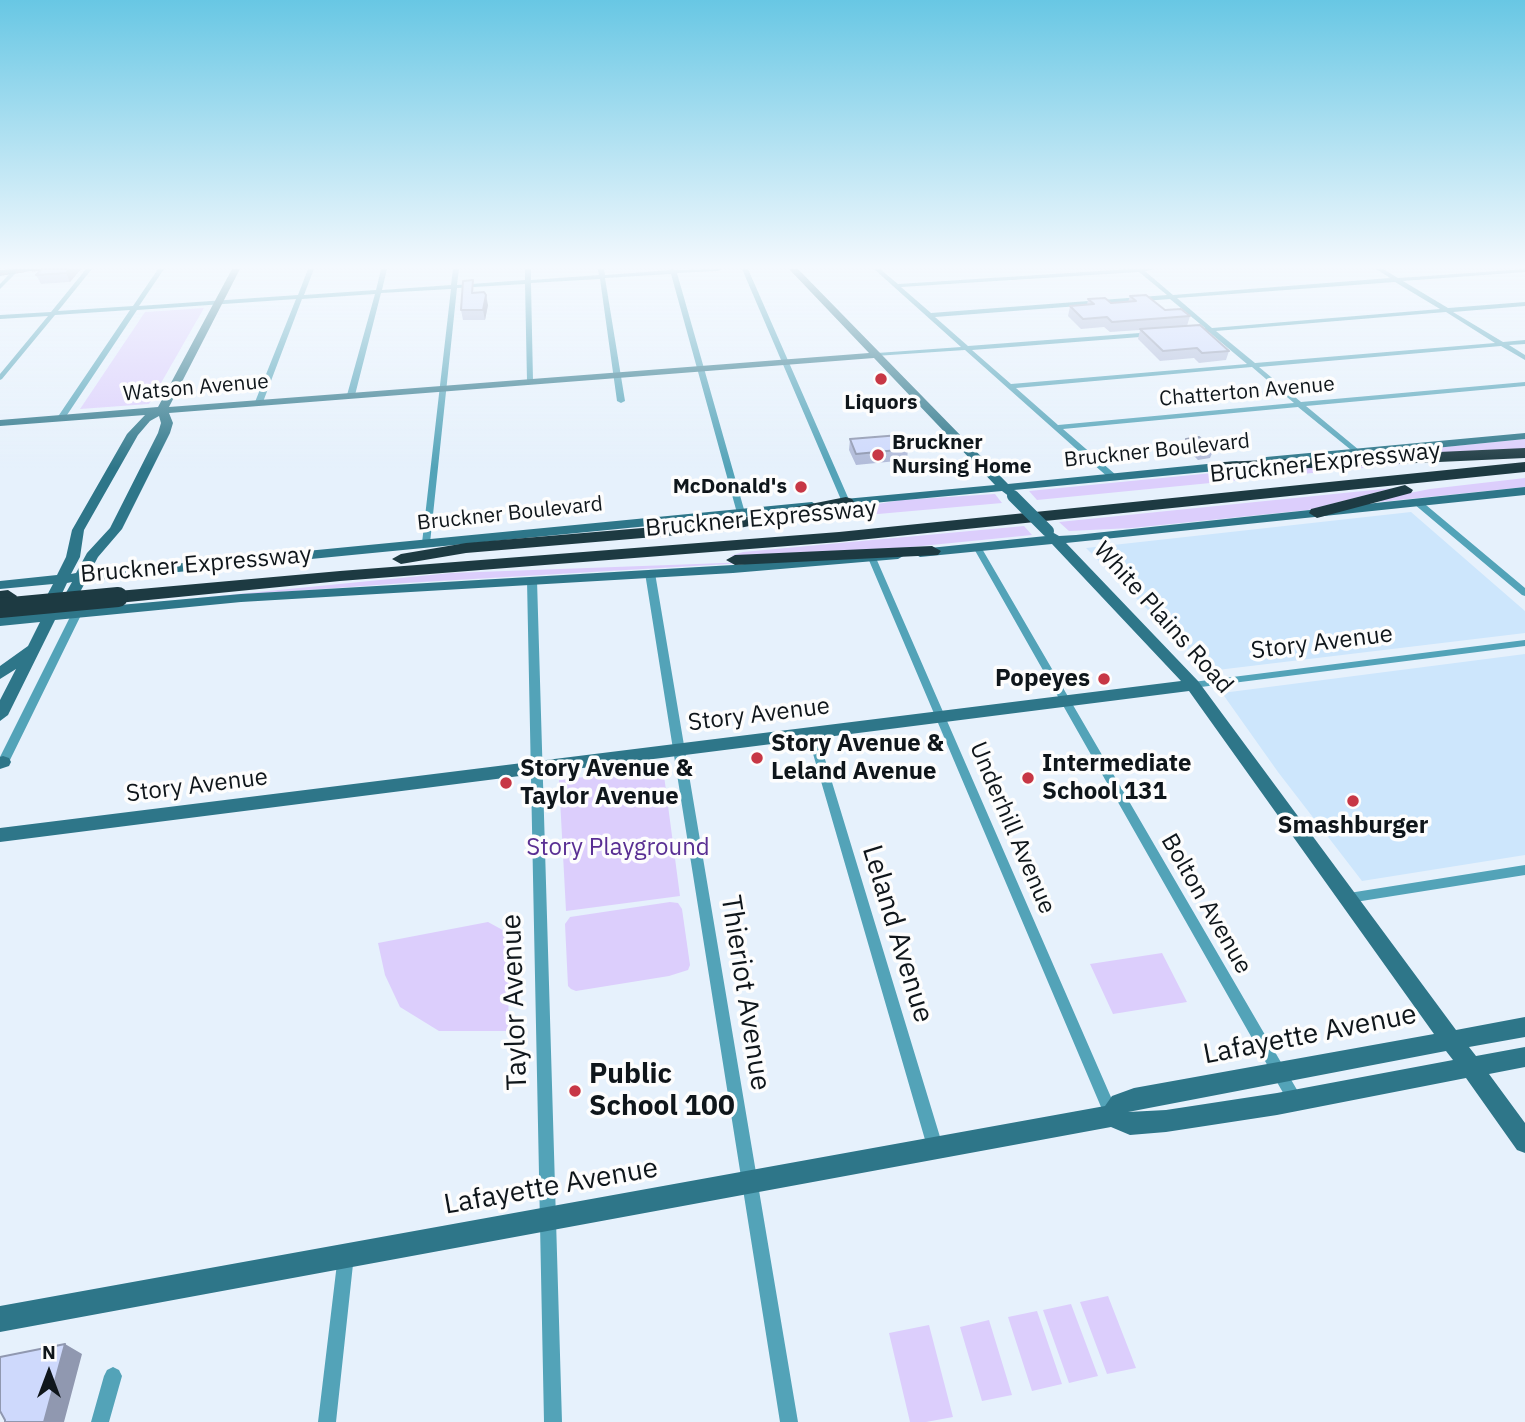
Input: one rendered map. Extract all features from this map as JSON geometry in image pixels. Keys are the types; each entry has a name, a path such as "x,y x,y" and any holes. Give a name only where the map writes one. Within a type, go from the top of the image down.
{"highway":[{"path":"1223,467 1525,455"},
{"name":"Bruckner Expressway","path":"120,591 399,559 837,527 1525,455"},
{"name":"Bruckner Expressway","path":"2,596 120,591 888,533 1525,467"},
{"path":"1317,513 1421,487 1525,474"},
{"path":"399,559 466,548 724,526 846,502"},
{"path":"463,566 531,567 932,551"}],"main road":[{"path":"50,616 51,601 73,557 78,530 133,434 146,419 162,410 201,335"},
{"name":"White Plains Road","path":"858,335 1193,685 1525,1142"},
{"name":"Watson Avenue","path":"0,423 877,355"},
{"path":"0,715 50,616 69,600 92,556 116,529 164,433 167,423 162,410"},
{"name":"Bruckner Boulevard","path":"2,596 63,579 82,577 846,502 1009,492 1113,477 1525,436"},
{"path":"0,621 241,598 872,558 1052,536 1317,513 1525,491"},
{"path":"0,674 34,647"},
{"name":"Story Avenue","path":"0,835 1193,685"},
{"name":"Lafayette Avenue","path":"1112,1116 1120,1104 1134,1099 1525,1027"},
{"name":"Lafayette Avenue","path":"0,1319 1112,1116 1130,1124 1167,1121 1525,1057"}],"street":[{"path":"0,379 36,335"},
{"path":"61,418 116,335"},
{"path":"259,402 286,335"},
{"path":"351,395 366,335"},
{"path":"426,543 448,335"},
{"path":"529,335 530,381"},
{"path":"611,335 621,401"},
{"path":"692,335 741,513"},
{"path":"774,335 846,502"},
{"path":"953,335 1113,477"},
{"name":"Watson Avenue","path":"877,355 1132,335"},
{"path":"1218,335 1356,452"},
{"path":"1488,335 1525,358"},
{"path":"1009,386 1525,342"},
{"name":"Chatterton Avenue","path":"1056,427 1525,384"},
{"path":"1417,502 1525,593"},
{"name":"Bolton Avenue","path":"977,547 1294,1100"},
{"name":"Underhill Avenue","path":"872,558 1112,1116"},
{"path":"1489,564 1502,562"},
{"name":"Thieriot Avenue","path":"650,573 789,1422"},
{"name":"Taylor Avenue","path":"532,580 553,1422"},
{"path":"1,762 77,613"},
{"name":"Story Avenue","path":"1193,685 1525,643"},
{"name":"Leland Avenue","path":"811,733 936,1150"},
{"path":"1349,898 1525,870"},
{"path":"327,1422 346,1255"},
{"path":"100,1422 113,1376"}],"shaded area":[{"path":"1411,512 1525,611 1525,633 1209,671 1086,548"},
{"path":"1525,654 1525,855 1362,881 1278,772 1222,693"}],"green space":[{"path":"129,335 188,335 149,404 80,409"},
{"path":"1525,439 1525,449 1332,458"},
{"path":"1401,461 1404,464 1037,500 1029,491 1243,470"},
{"path":"1525,478 1525,487 1380,502 1384,498 1430,489"},
{"path":"1393,488 1308,510 1132,528 1069,531 1059,522"},
{"path":"995,494 1002,503 754,525 901,500"},
{"path":"1024,526 1032,535 871,551 730,556 743,552"},
{"path":"779,561 405,583 197,598 451,573"},
{"name":"Story Playground","path":"663,768 680,896 566,911 559,780"},
{"path":"678,903 682,909 690,965 688,970 669,976 576,991 568,986 565,924 570,917"},
{"path":"488,922 510,934 508,1031 439,1031 400,1007 385,975 378,943"},
{"path":"1162,953 1187,1002 1113,1014 1090,964"},
{"path":"1108,1296 1136,1368 1107,1374 1080,1302"},
{"path":"1071,1304 1098,1376 1069,1383 1043,1310"},
{"path":"1037,1311 1062,1384 1032,1391 1008,1317"},
{"path":"989,1320 1012,1395 982,1401 960,1327"},
{"path":"929,1325 953,1417 910,1422 889,1333"}],"building":[{"path":"1147,335 1212,335 1229,351 1202,353 1197,348 1163,351"},
{"path":"900,435 908,449 856,454 850,439"},
{"path":"1199,437 1213,451 1200,453 1186,439"},
{"path":"65,1344 44,1422 5,1422 0,1411 0,1357"}],"place":[{"name":"Liquors","path":"881,379"},
{"name":"Bruckner Nursing Home","path":"878,455"},
{"name":"McDonald's","path":"801,487"},
{"name":"Popeyes","path":"1104,679"},
{"name":"Story Avenue & Leland Avenue","path":"757,758"},
{"name":"Intermediate School 131","path":"1028,778"},
{"name":"Story Avenue & Taylor Avenue","path":"506,783"},
{"name":"Smashburger","path":"1353,801"},
{"name":"Public School 100","path":"575,1091"}]}
